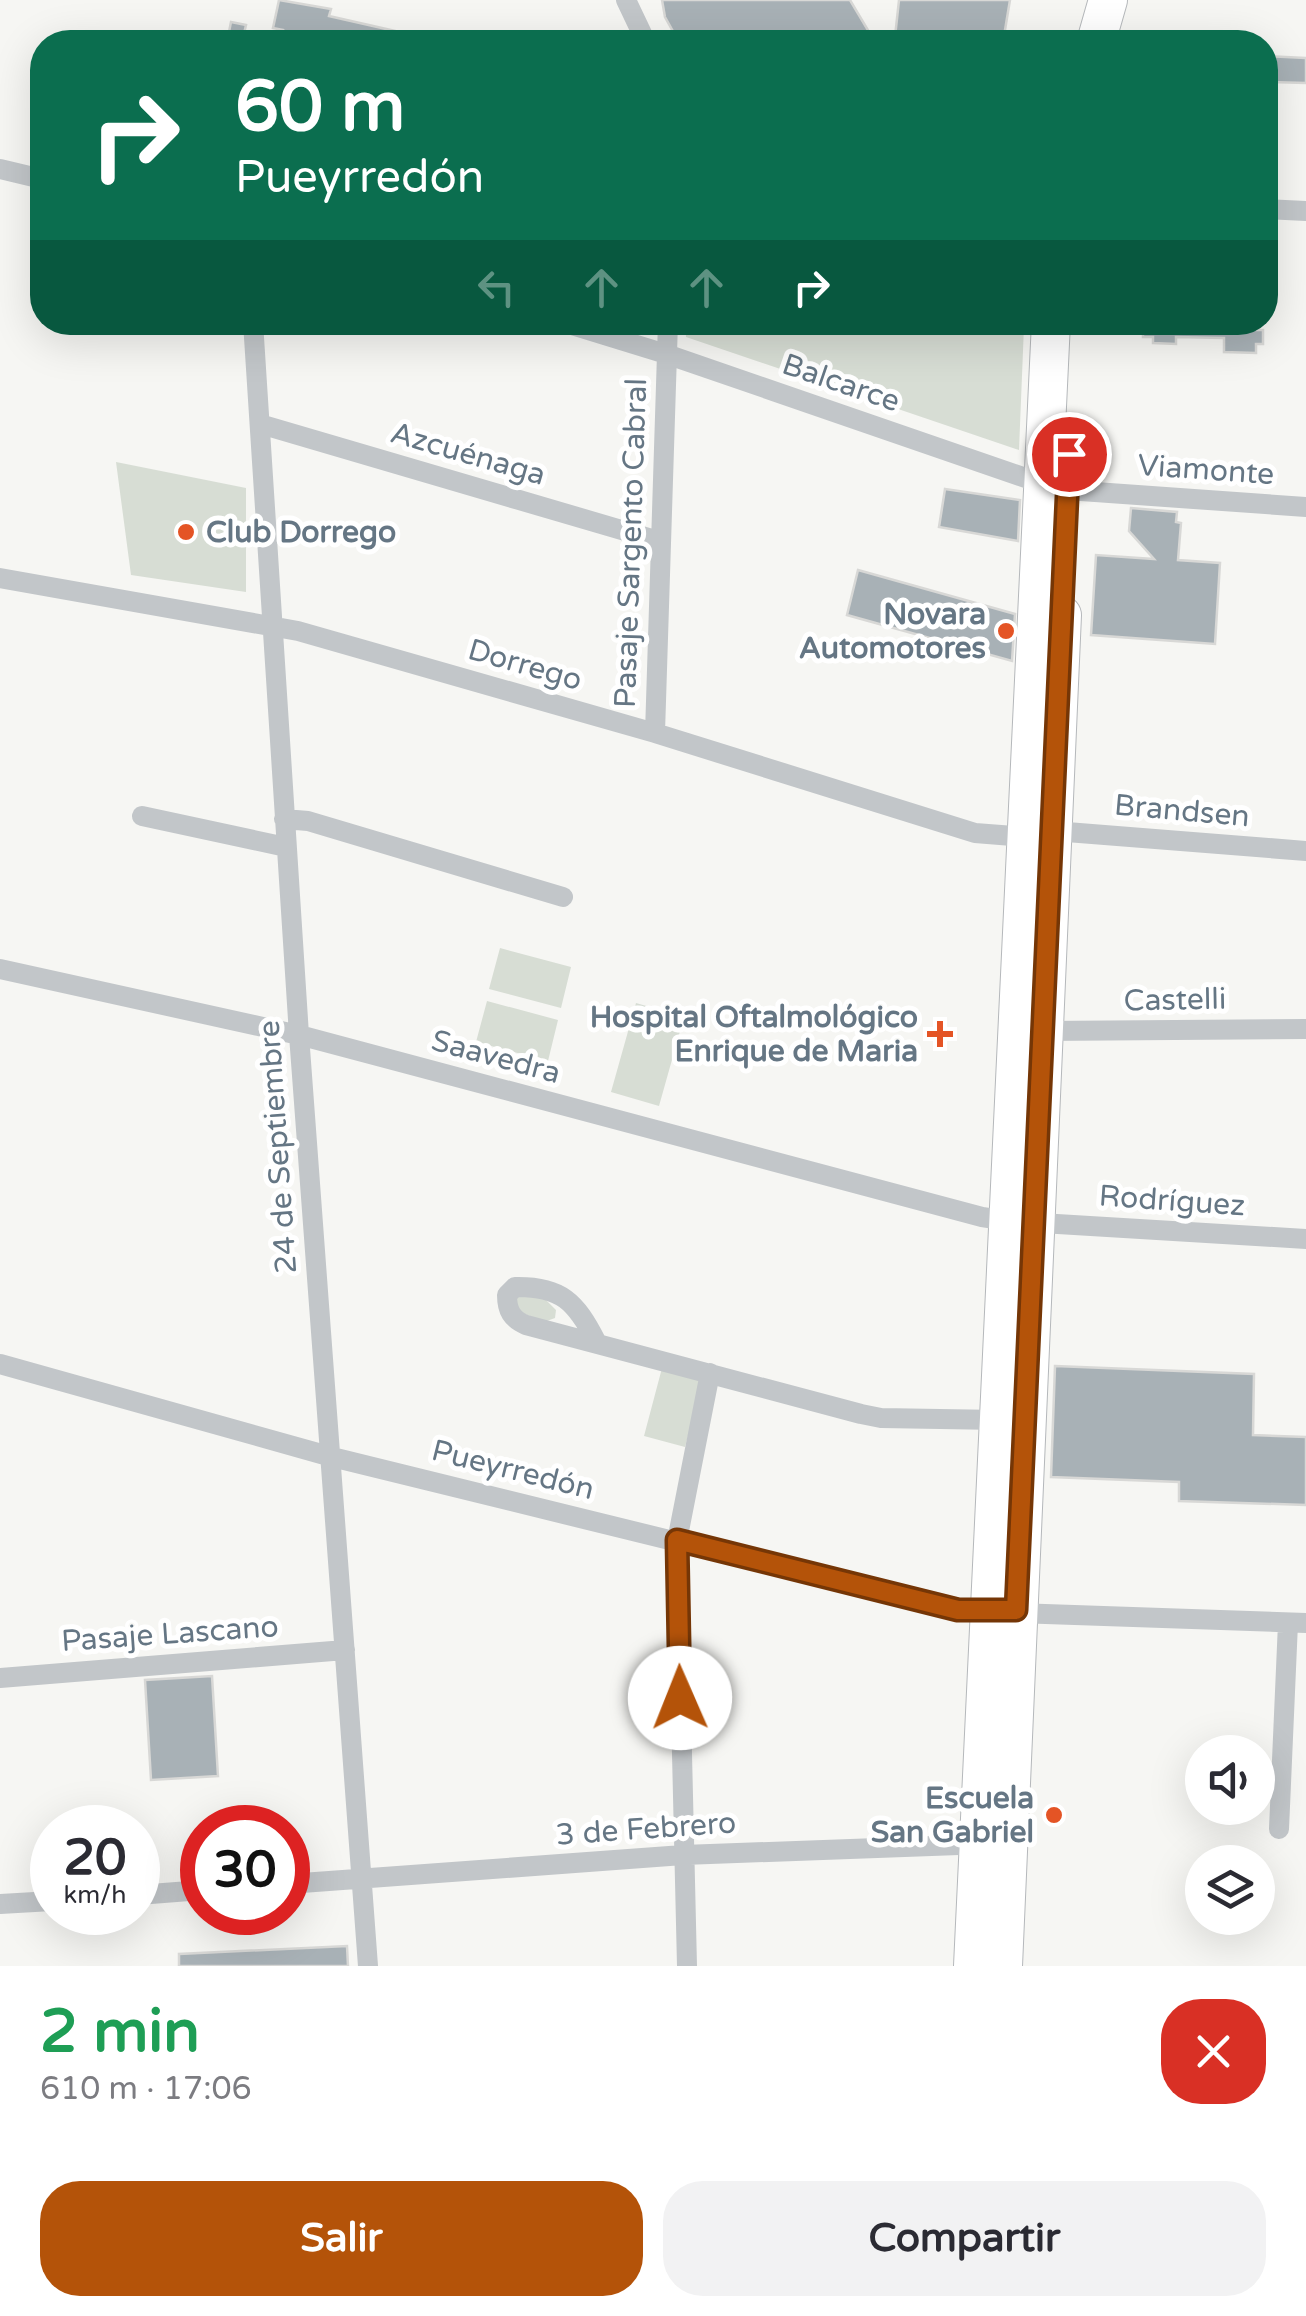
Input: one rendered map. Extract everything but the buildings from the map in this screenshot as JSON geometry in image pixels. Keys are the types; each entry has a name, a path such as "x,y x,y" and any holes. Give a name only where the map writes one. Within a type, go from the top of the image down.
{"highway":[{"path":"1075,30 1083,0"},
{"path":"1099,30 1108,0"},
{"path":"1002,1966 994,1844 1055,487 1051,335"},
{"path":"1055,487 1074,335"},
{"path":"1002,1610 998,1420 1044,1031 1040,834"},
{"path":"973,1966 994,1844"}],"street":[{"path":"626,0 640,30"},
{"path":"0,169 30,176"},
{"path":"1278,210 1306,212"},
{"name":"24 de Septiembre","path":"254,335 299,1035 368,1966"},
{"name":"Balcarce","path":"604,335 1055,487"},
{"name":"Pasaje Sargento Cabral","path":"655,733 667,335"},
{"name":"Azcuénaga","path":"260,424 659,541"},
{"name":"Viamonte","path":"1055,487 1306,508"},
{"name":"Dorrego","path":"0,578 272,625 655,733 975,833 1040,834"},
{"path":"142,816 286,847"},
{"path":"284,820 308,821 562,897"},
{"name":"Brandsen","path":"1040,834 1306,852"},
{"name":"Saavedra","path":"0,969 299,1035 1021,1222"},
{"name":"Castelli","path":"1044,1031 1306,1029"},
{"name":"Rodríguez","path":"1021,1222 1306,1239"},
{"path":"596,1341 881,1418 998,1420"},
{"name":"Pueyrredón","path":"0,1364 332,1457 958,1610 1297,1623"},
{"path":"687,1966 677,1540 710,1373"},
{"path":"1279,1829 1297,1623"},
{"name":"Pasaje Lascano","path":"0,1678 345,1650"},
{"name":"3 de Febrero","path":"310,1882 683,1855 994,1844"},
{"path":"0,1904 30,1902"}],"shaded area":[{"path":"1024,335 1019,450 686,337"},
{"name":"Club Dorrego","path":"116,462 246,488 246,592 131,575"},
{"path":"500,948 571,967 561,1008 489,989"},
{"path":"487,1001 558,1020 548,1061 476,1042"},
{"path":"636,1003 684,1017 659,1106 611,1092"},
{"path":"520,1293 541,1295 556,1310 555,1318 544,1322 518,1311 515,1301"},
{"path":"662,1368 703,1379 685,1447 644,1436"}],"place":[{"name":"Club Dorrego","path":"186,532"},
{"name":"Novara Automotores","path":"1006,631"},
{"name":"Hospital Oftalmológico Enrique de Maria","path":"940,1034"},
{"name":"Escuela San Gabriel","path":"1054,1815"}],"route":[{"path":"680,1698 677,1540 958,1610 1016,1610 1069,454"}]}
